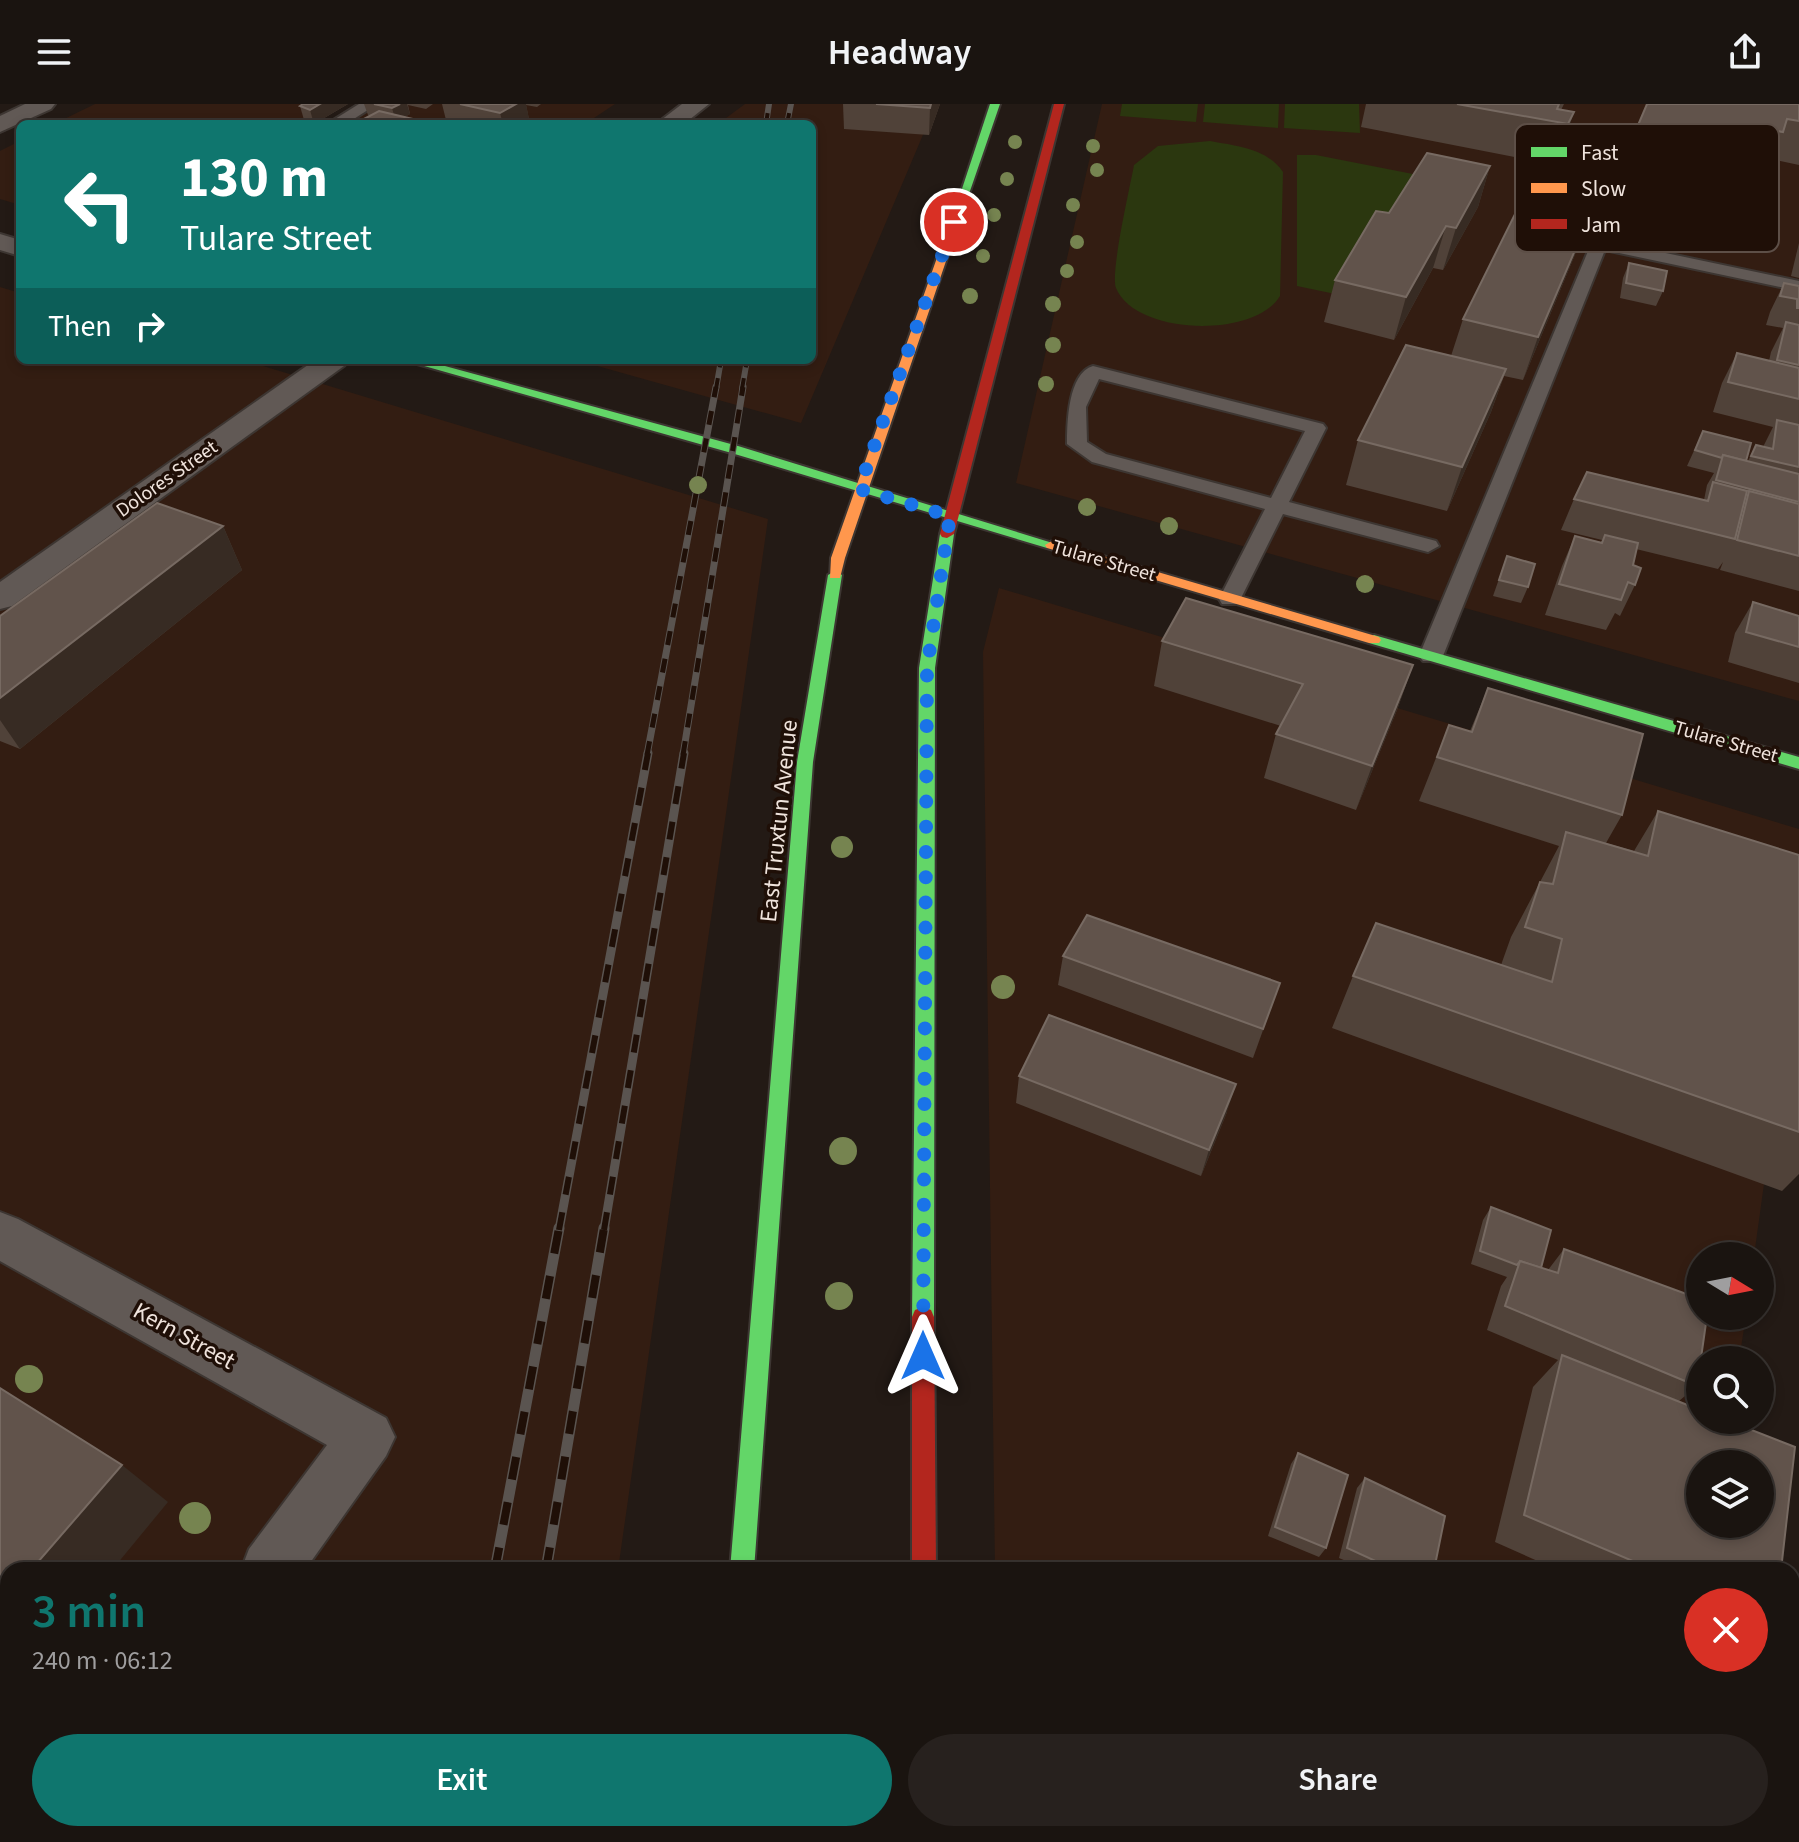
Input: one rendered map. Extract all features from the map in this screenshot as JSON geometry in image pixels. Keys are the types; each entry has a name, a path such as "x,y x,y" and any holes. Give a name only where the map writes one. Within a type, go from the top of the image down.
{"main road":[{"name":"East Truxtun Avenue","path":"743,1562 805,762 838,558 859,489 995,104"},
{"path":"924,1562 927,668 950,516 1059,104"},
{"name":"Tulare Street","path":"424,364 733,449 1230,599 1799,763"}],"street":[{"path":"0,125 43,104"},
{"path":"674,120 697,104"},
{"name":"Dolores Street","path":"0,598 328,364"},
{"name":"Kern Street","path":"0,1235 367,1437 276,1562"}],"lane":[{"path":"342,120 370,104"},
{"path":"1431,656 1596,252"},
{"path":"1637,252 1799,286"},
{"path":"1230,599 1276,506 1316,428 1093,372 1076,407 1077,444 1099,458 1276,506 1428,546"}],"shaded area":[{"path":"95,104 338,104 310,120 62,120"},
{"path":"371,104 615,104 591,120 343,120"},
{"path":"745,104 936,104 801,423 590,364 816,364 816,120 723,120"},
{"path":"1102,104 1799,104 1799,701 1016,483"},
{"path":"16,143 16,204 0,199 0,151"},
{"path":"0,287 16,292 16,364 256,364 768,519 619,1562 0,1562"},
{"path":"999,588 1799,829 1799,932 1756,1242 1686,1242 1686,1330 1744,1330 1741,1346 1686,1346 1686,1434 1729,1434 1727,1450 1686,1450 1686,1538 1703,1538 1708,1562 995,1562 983,652"}],"green space":[{"path":"1122,104 1198,104 1196,122 1120,116"},
{"path":"1205,104 1279,104 1278,128 1203,122"},
{"path":"1285,104 1359,104 1360,133 1284,128"},
{"path":"1210,141 1260,153 1283,172 1280,296 1266,310 1246,320 1222,325 1169,323 1127,304 1116,288 1118,248 1134,165 1158,146"},
{"path":"1297,155 1316,155 1464,184 1340,295 1297,286"}],"building":[{"path":"320,104 310,110 300,106"},
{"path":"374,104 400,104 392,108"},
{"path":"460,104 516,104 500,113"},
{"path":"876,104 931,104 930,108"},
{"path":"1457,104 1559,104 1557,109 1574,112 1568,124"},
{"path":"1647,104 1799,104 1799,121 1787,119 1783,132 1779,131 1779,124 1639,124"},
{"path":"379,111 417,120 362,120"},
{"path":"1427,153 1490,166 1456,228 1446,226 1406,297 1335,280 1376,211 1389,213"},
{"path":"1515,214 1515,252 1574,252 1538,337 1463,319"},
{"path":"1629,263 1667,271 1663,291 1626,283"},
{"path":"1784,283 1799,286 1799,308 1797,299 1780,296"},
{"path":"1786,322 1799,325 1799,365 1777,360"},
{"path":"1406,345 1506,369 1462,467 1358,440"},
{"path":"1737,353 1799,368 1799,399 1728,382"},
{"path":"1777,420 1799,425 1799,467 1751,456 1756,445 1773,449"},
{"path":"1703,431 1751,443 1746,461 1695,450"},
{"path":"1723,455 1799,474 1799,502 1716,480"},
{"path":"1587,472 1708,501 1713,482 1747,491 1735,539 1574,499"},
{"path":"1749,491 1799,504 1799,556 1737,540"},
{"path":"157,503 223,526 0,698 0,616"},
{"path":"1605,535 1638,543 1633,565 1641,568 1635,585 1628,582 1621,600 1559,584 1575,536 1602,543"},
{"path":"1507,556 1535,564 1528,587 1499,580"},
{"path":"1186,598 1413,665 1372,766 1276,734 1303,684 1162,641"},
{"path":"1753,602 1799,616 1799,647 1746,632"},
{"path":"1488,688 1643,734 1622,815 1437,757 1449,725 1472,732"},
{"path":"1658,811 1799,855 1799,1132 1353,976 1376,923 1552,982 1562,939 1525,927 1540,882 1553,884 1566,832 1648,856"},
{"path":"1087,915 1280,983 1263,1029 1063,956"},
{"path":"1049,1015 1236,1084 1209,1150 1019,1076"},
{"path":"1491,1207 1551,1230 1541,1268 1520,1261 1517,1265 1480,1251"},
{"path":"1564,1249 1686,1294 1686,1330 1705,1330 1703,1346 1686,1346 1686,1381 1505,1306 1520,1261 1558,1273"},
{"path":"1562,1355 1686,1404 1686,1434 1762,1434 1795,1447 1782,1562 1635,1562 1524,1515"},
{"path":"0,1388 122,1465 38,1562 0,1562"},
{"path":"1298,1453 1348,1475 1326,1548 1275,1527"},
{"path":"1365,1478 1445,1516 1436,1562 1378,1562 1347,1548"}],"railway":[{"path":"767,120 769,104"},
{"path":"788,120 791,104"},
{"path":"716,389 720,364"},
{"path":"742,389 746,364"},
{"path":"647,755 716,387"},
{"path":"683,755 743,387"},
{"path":"559,1230 648,753"},
{"path":"604,1230 684,753"},
{"path":"496,1562 559,1228"},
{"path":"547,1562 604,1228"}],"traffic: fast":[{"path":"955,220 995,104"},
{"path":"424,364 733,449 1052,545"},
{"path":"923,1317 927,668 947,534"},
{"path":"743,1562 805,762 835,575"},
{"path":"1374,640 1799,763"}],"traffic: slow":[{"path":"835,575 838,558 955,220"},
{"path":"1052,545 1374,640"}],"traffic: jam":[{"path":"947,534 1059,104"},
{"path":"923,1317 924,1562"}],"route":[{"path":"923,1356 927,668 950,516 859,489 954,222"}]}
